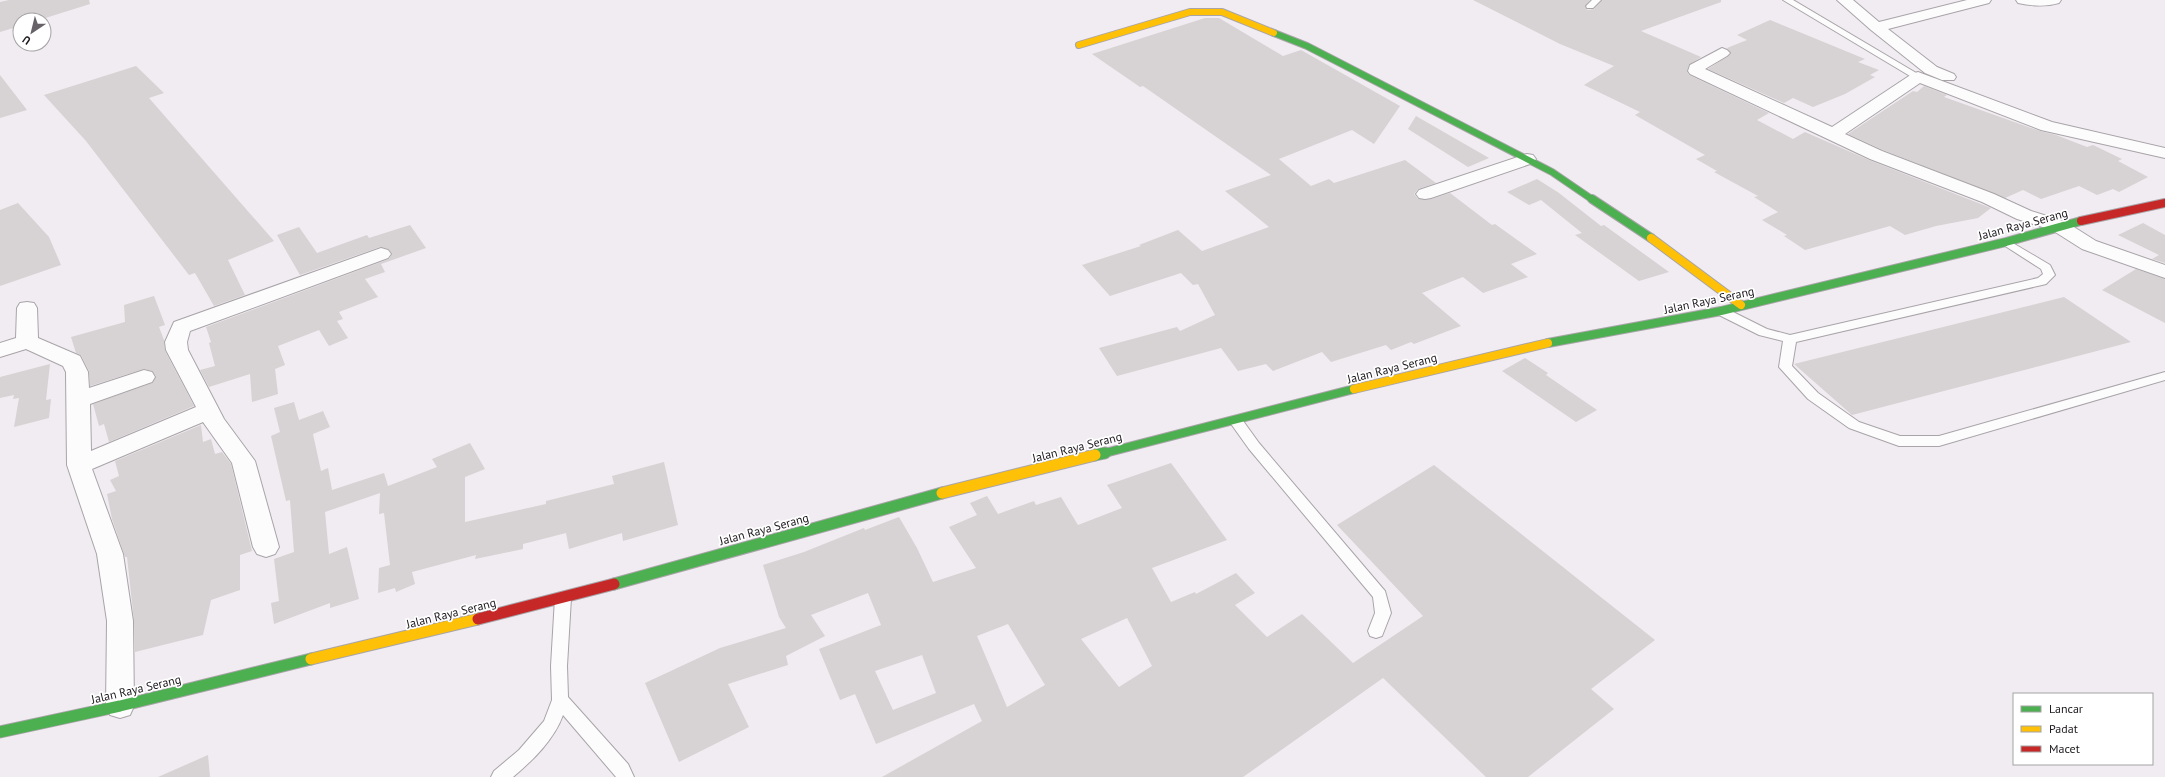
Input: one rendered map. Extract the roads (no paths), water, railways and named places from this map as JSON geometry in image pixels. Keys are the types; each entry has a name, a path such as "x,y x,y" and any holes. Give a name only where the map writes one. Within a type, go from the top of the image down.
{"main road":[{"path":"1080,45 1190,12 1222,12 1307,46 1527,159 1574,185 1653,239 1741,305"},
{"name":"Jalan Raya Serang","path":"0,732 120,706 563,598 757,543 935,495 1458,364 1534,346 1721,311 2006,242 2059,226 2165,203"}],"street":[{"path":"1844,0 1931,70 2070,126 2105,132 2165,138"},
{"path":"1876,27 1984,0"},
{"path":"2023,0 2035,2 2054,0"},
{"path":"1722,53 1696,68 1696,71 1876,155 1988,198 2024,215 2059,226 2089,244 2165,272"},
{"path":"1833,134 1876,107 1918,77 2047,126 2165,153"},
{"path":"1425,194 1527,159"},
{"path":"266,547 243,462 214,422 177,350 176,342 181,327 380,254"},
{"path":"27,308 27,342"},
{"path":"0,350 27,342 72,361 77,372 79,400 79,465 110,554 120,621 120,706"},
{"path":"79,400 144,377"},
{"path":"79,465 209,410"}],"lane":[{"path":"1787,0 1918,77"},
{"path":"1721,311 1763,332 1790,339 2042,280 2049,275 2046,267 2006,242"},
{"path":"1790,339 1784,366 1812,396 1854,425 1899,441 1939,441 2165,376"},
{"path":"1236,420 1254,446 1380,595 1383,613 1376,631"},
{"path":"500,777 525,756 551,725 560,700 559,666 563,598"},
{"path":"560,700 622,770 626,777"}]}
